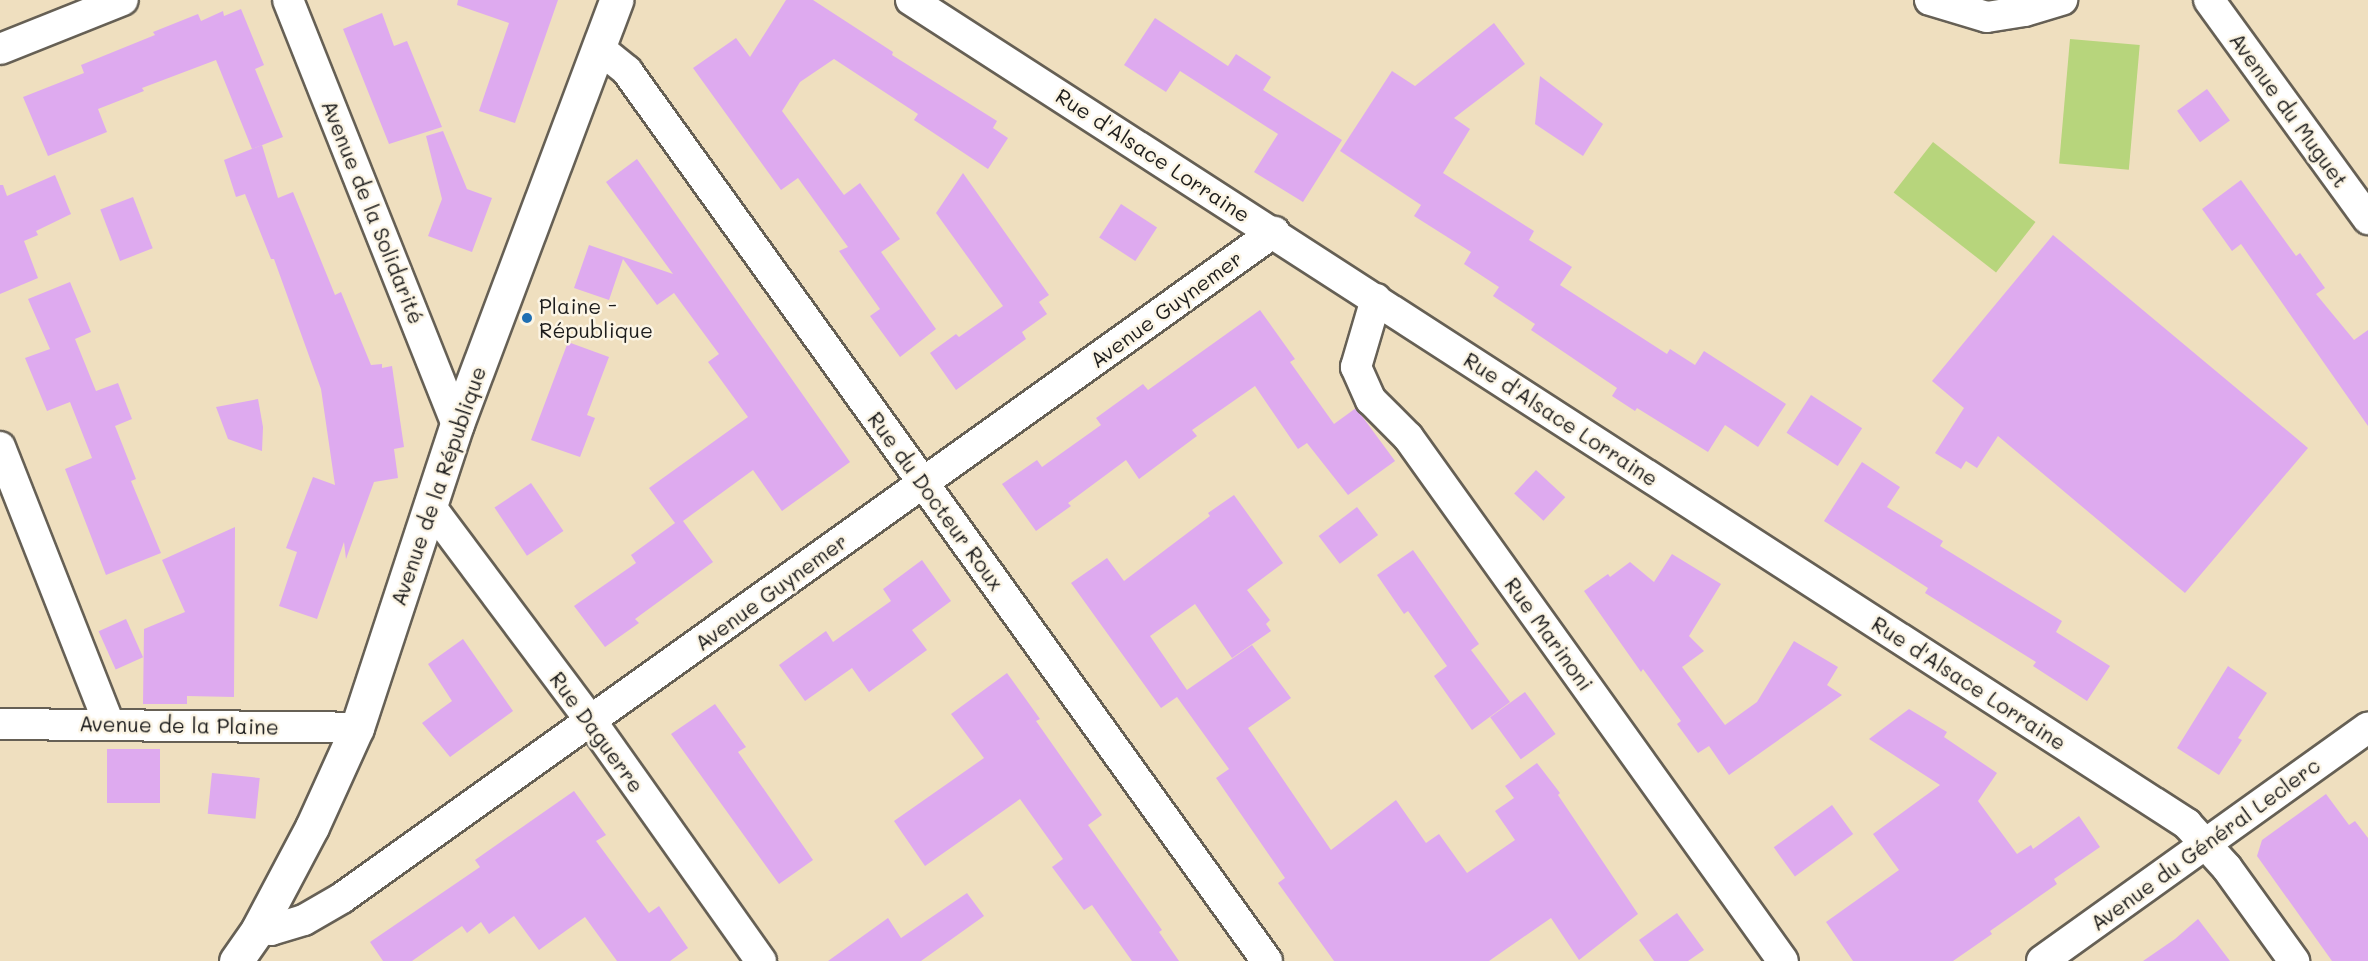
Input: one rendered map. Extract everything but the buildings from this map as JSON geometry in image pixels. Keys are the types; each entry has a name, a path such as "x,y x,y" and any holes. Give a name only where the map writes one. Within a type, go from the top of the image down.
{"street":[{"path":"0,49 123,0"},
{"name":"Avenue de la Solidarité","path":"288,0 458,424"},
{"name":"Avenue de la République","path":"240,960 312,826 357,728 458,424 616,0"},
{"name":"Rue d'Alsace Lorraine","path":"911,0 1274,232 2177,817 2207,843 2294,961"},
{"path":"1930,0 1987,17 2025,11 2062,0"},
{"name":"Avenue du Muguet","path":"2210,0 2368,219"},
{"name":"Rue du Docteur Roux","path":"599,48 627,72 1267,961"},
{"name":"Avenue Guynemer","path":"258,929 271,930 304,920 342,898 1274,232"},
{"name":"Rue Marinoni","path":"1376,299 1356,367 1371,400 1408,437 1783,961"},
{"path":"0,447 109,724"},
{"name":"Rue Daguerre","path":"430,506 591,721 761,961"},
{"name":"Avenue de la Plaine","path":"0,724 357,728"},
{"name":"Avenue du Général Leclerc","path":"2042,961 2368,728"}],"green space":[{"path":"2070,39 2140,45 2129,170 2059,164"},
{"path":"1933,142 2035,222 1996,272 1894,192"}],"place":[{"name":"Plaine - République","path":"527,318"}]}
